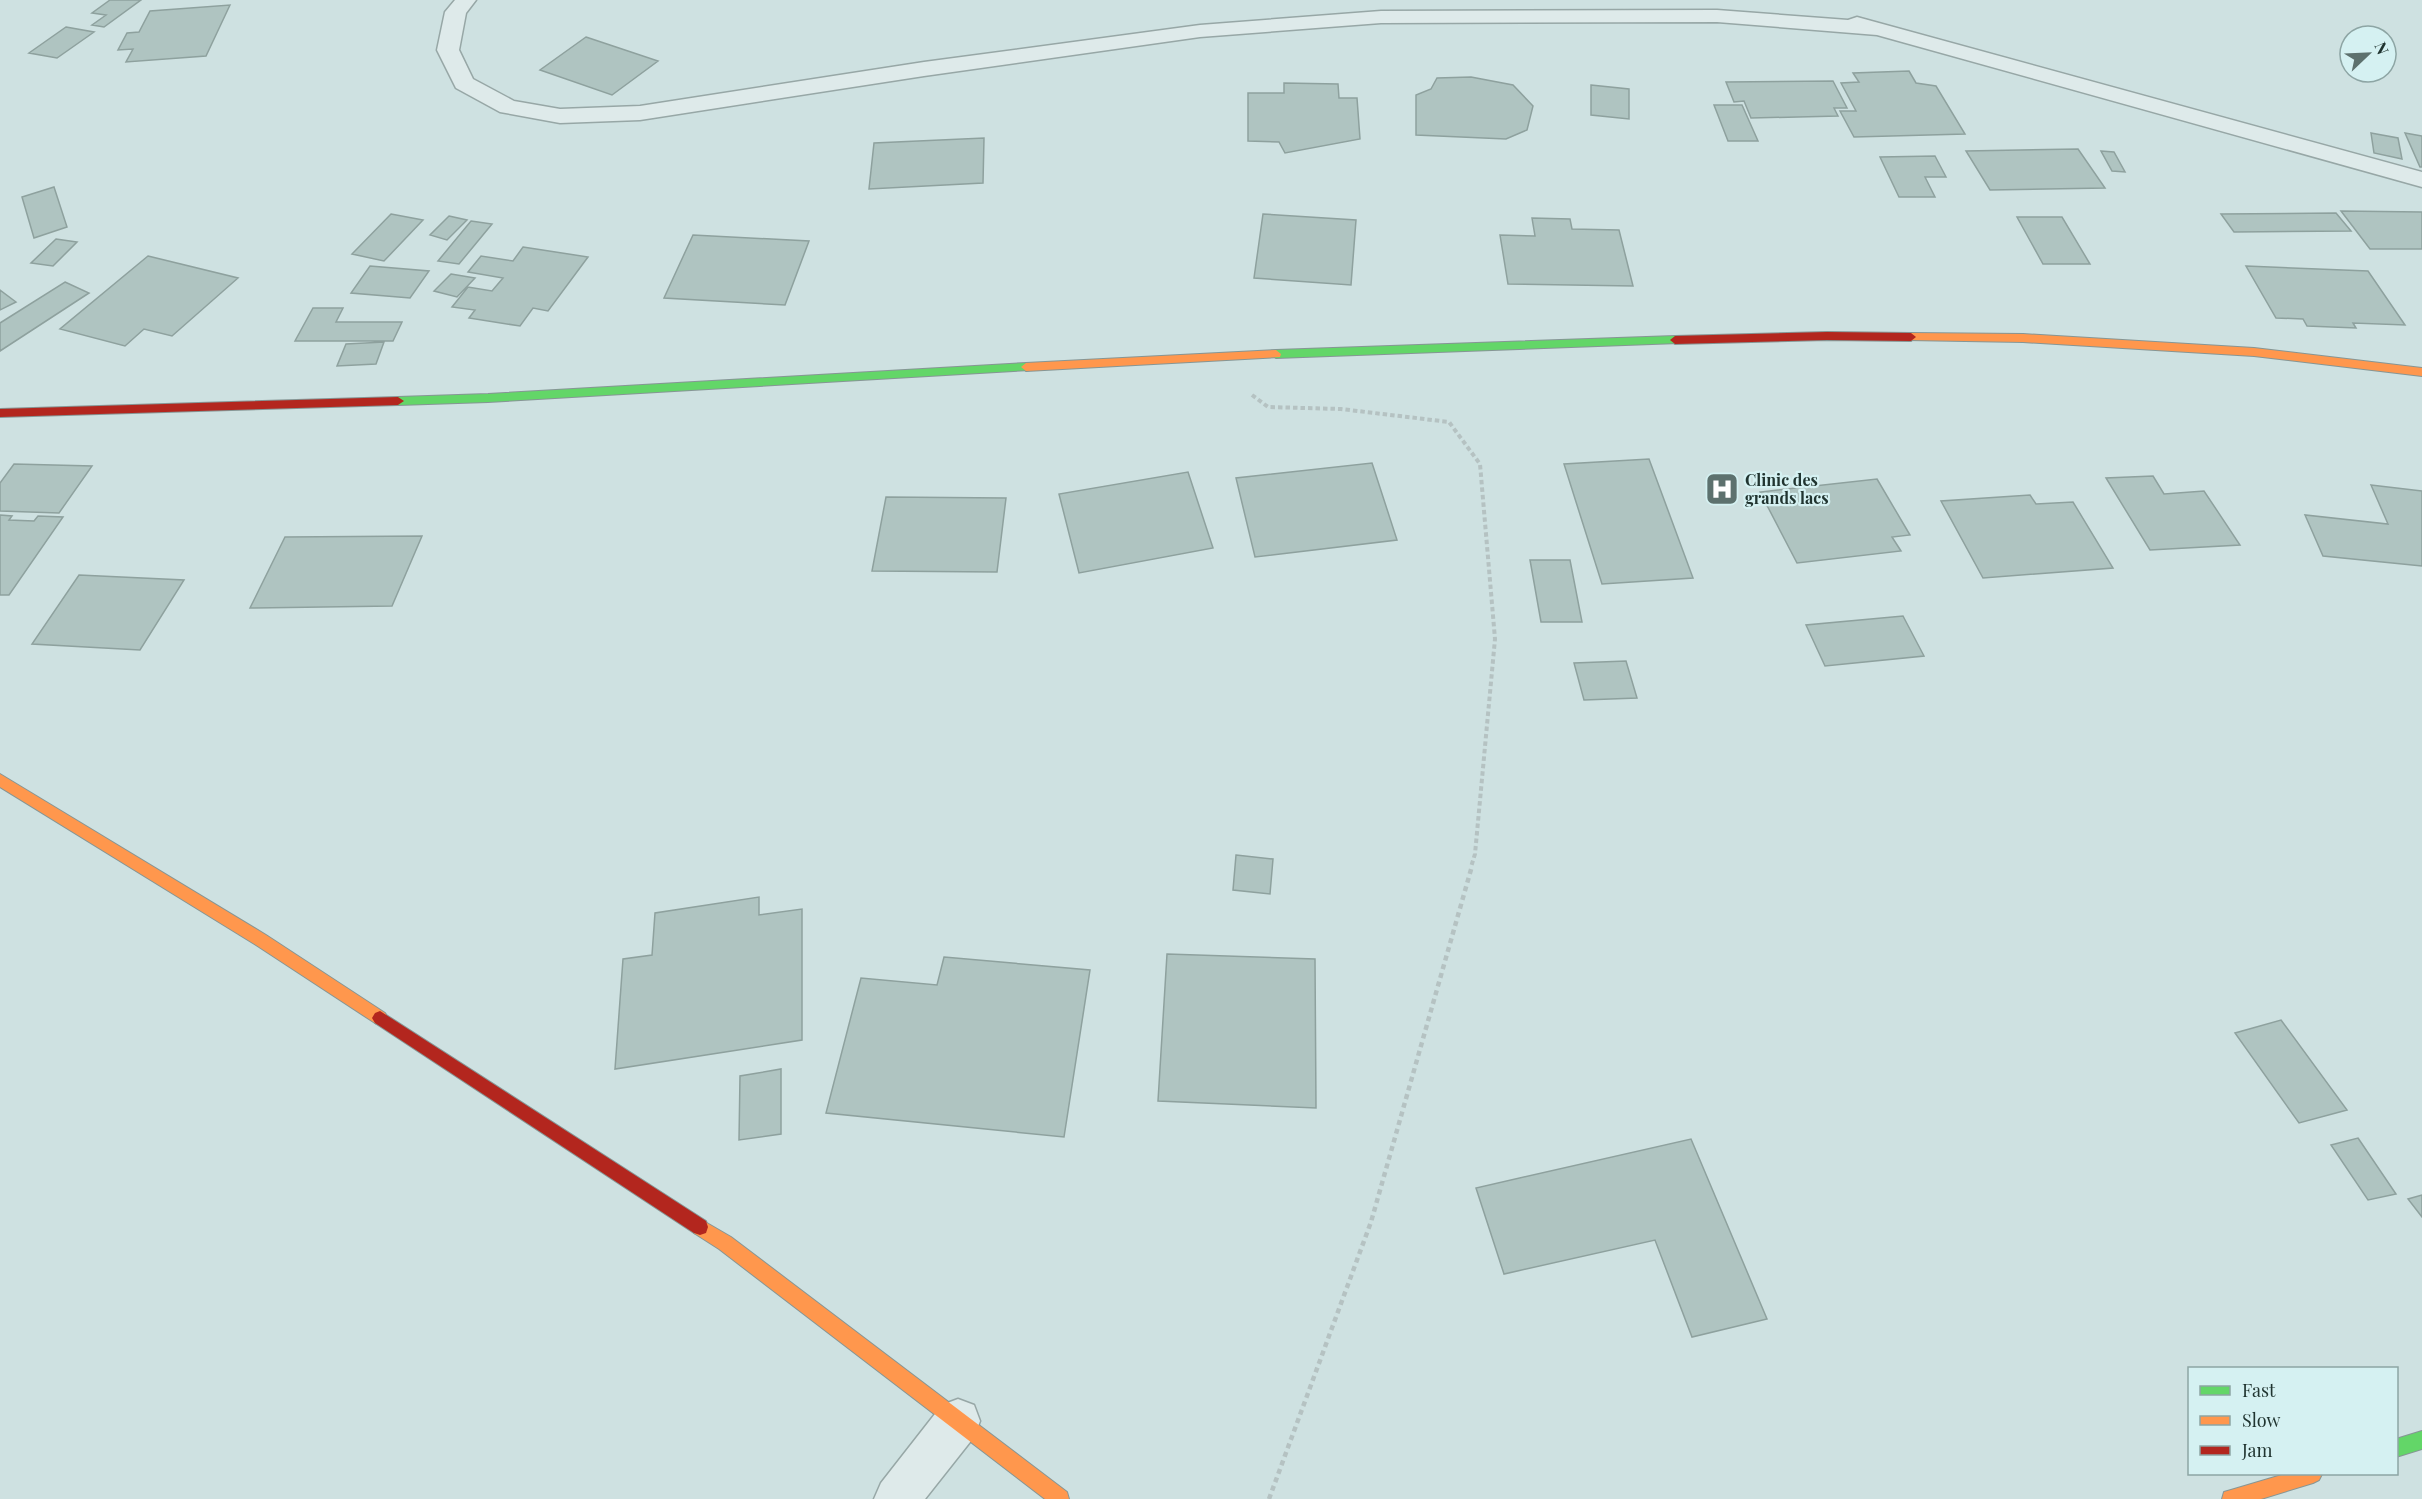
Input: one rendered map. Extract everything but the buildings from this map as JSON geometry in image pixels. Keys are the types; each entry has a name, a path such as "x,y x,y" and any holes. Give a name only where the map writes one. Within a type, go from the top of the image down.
{"street":[{"path":"466,0 456,12 448,50 464,84 508,107 560,116 640,113 924,69 1200,31 1381,17 1717,16 1879,29"},
{"path":"1778,0 2298,142 2422,180"},
{"path":"0,413 488,398 818,377 1569,342 1827,336 2023,338 2254,352 2422,372"},
{"path":"0,780 261,940 724,1243 1060,1499"},
{"path":"897,1499 958,1421"},
{"path":"2398,1448 2422,1440"},
{"path":"2231,1499 2307,1475"}],"path":[{"path":"1205,359 1268,407 1341,409 1449,422 1480,464 1494,639 1475,854 1371,1222 1269,1499"}],"traffic: fast":[{"path":"1276,354 1675,340"},
{"path":"398,401 488,398 1026,367"},
{"path":"2398,1447 2422,1440"}],"traffic: slow":[{"path":"1911,337 2023,338 2254,352 2422,372"},
{"path":"1026,367 1276,354"},
{"path":"0,780 261,940 380,1018"},
{"path":"700,1227 725,1243 1060,1499"},
{"path":"2231,1499 2310,1475"}],"traffic: jam":[{"path":"1675,340 1827,336 1911,337"},
{"path":"0,413 398,401"},
{"path":"380,1018 700,1227"}],"place":[{"name":"Clinic des grands lacs","path":"1722,489"}]}
